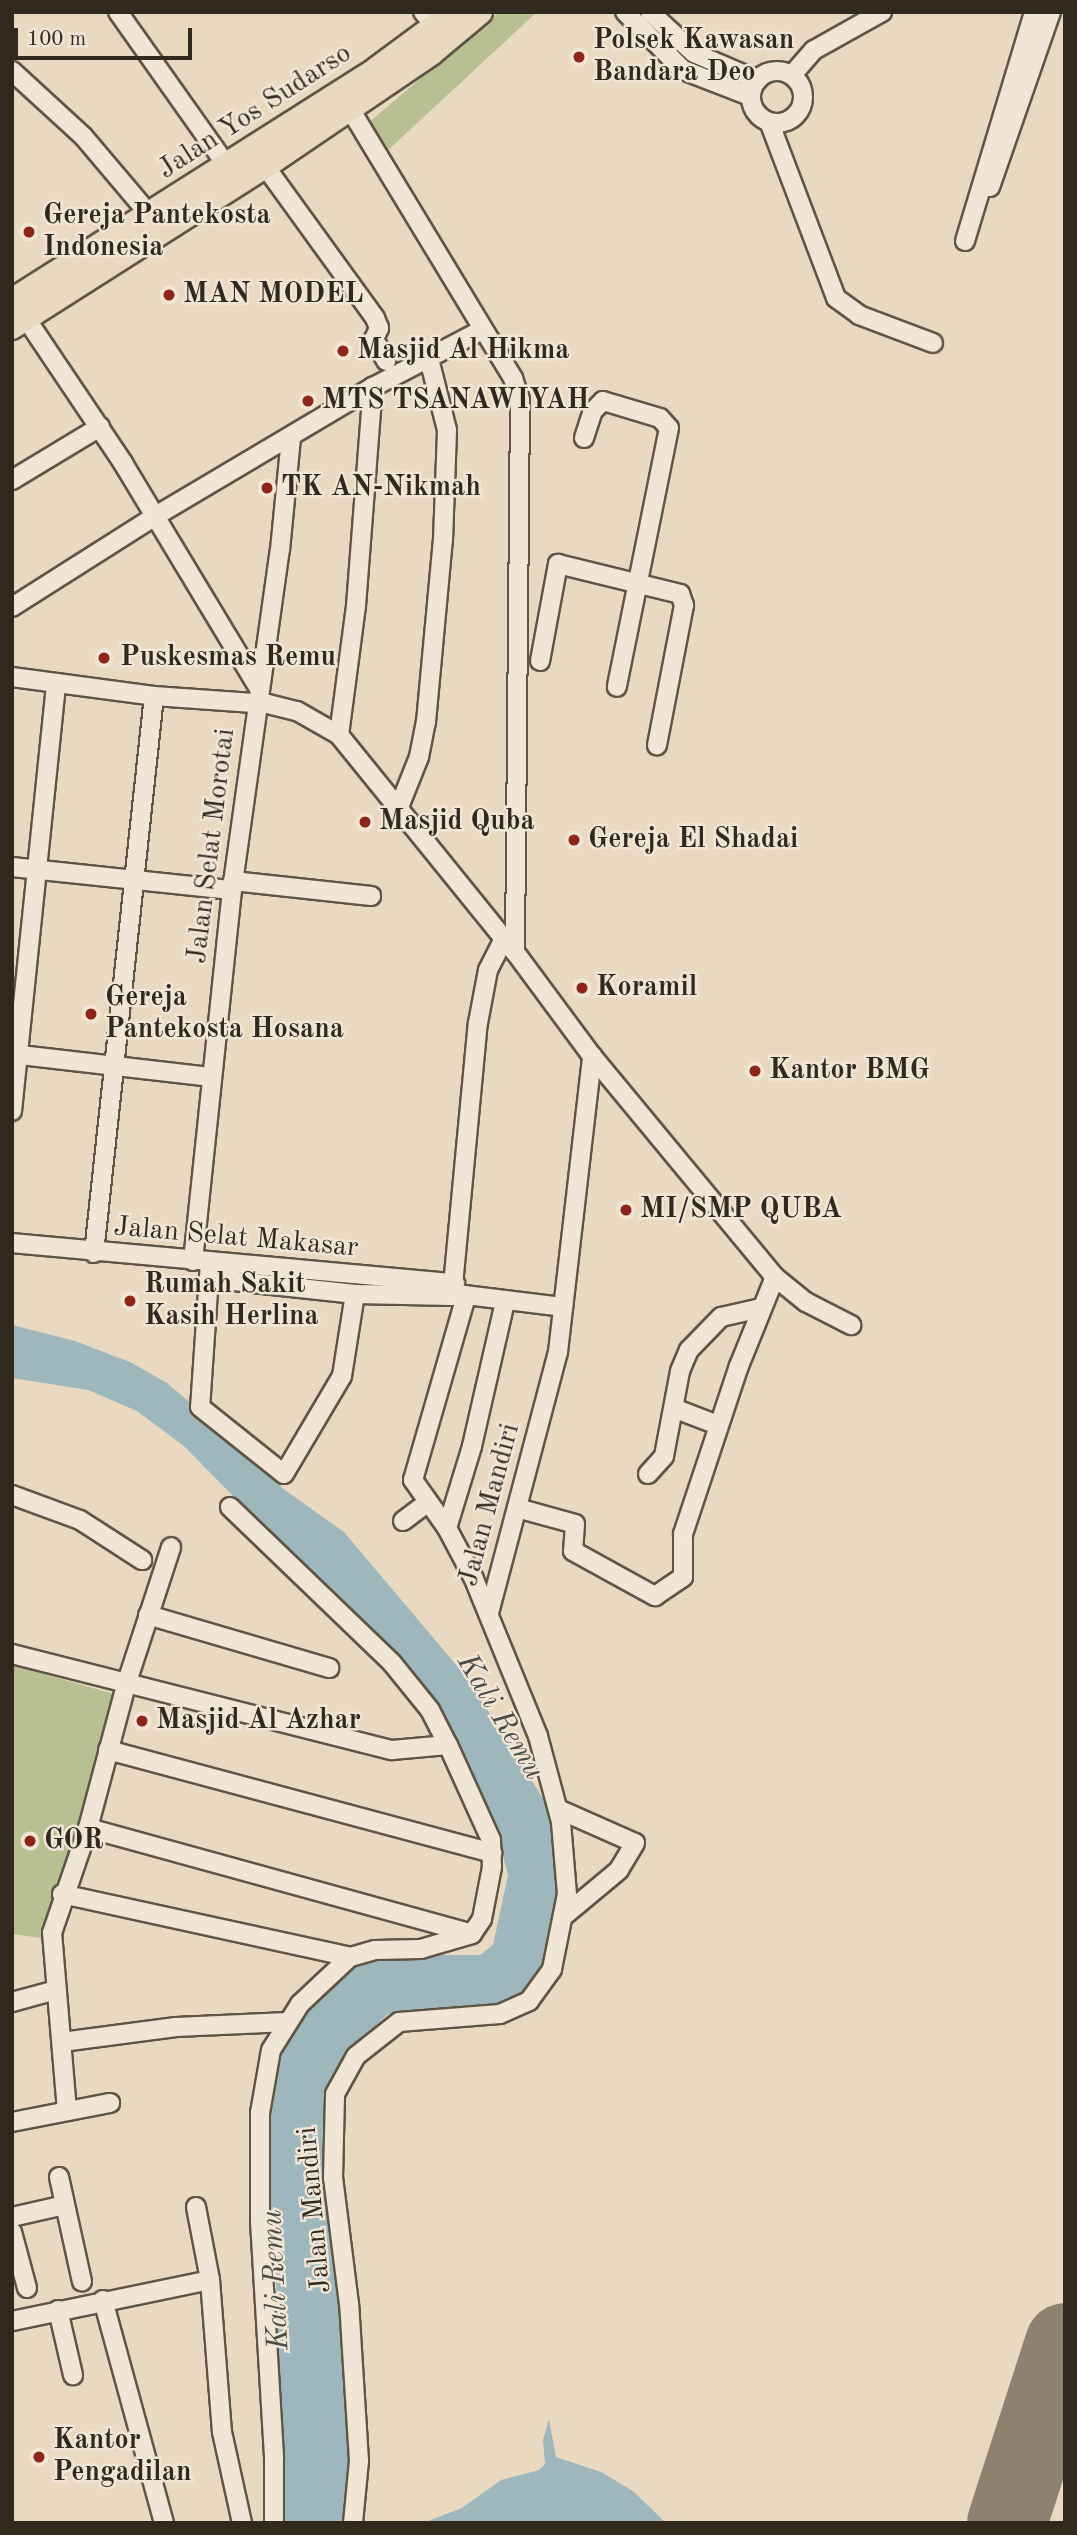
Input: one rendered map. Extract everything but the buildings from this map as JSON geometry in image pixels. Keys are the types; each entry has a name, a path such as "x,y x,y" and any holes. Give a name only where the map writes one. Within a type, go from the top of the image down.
{"highway":[{"path":"15,309 265,166 311,123 350,109 431,54 480,12"},
{"name":"Jalan Yos Sudarso","path":"15,309 149,214 227,166 311,123 438,17"}],"street":[{"path":"118,12 227,166"},
{"path":"625,12 683,70 753,88 780,71 792,75 800,84 801,109 782,124 770,124"},
{"path":"650,12 694,53 753,88"},
{"path":"792,75 814,50 882,12"},
{"path":"1033,45 1034,12"},
{"path":"965,241 1033,45 1051,12"},
{"path":"12,71 83,136 149,214"},
{"path":"753,88 752,108 770,124 836,298 859,315 933,343"},
{"path":"350,109 513,378 520,400 509,945 488,970 478,1023 458,1291 413,1477 447,1528 489,1613"},
{"path":"265,166 375,318 379,328 374,339 386,361"},
{"path":"15,309 100,427 257,694"},
{"path":"12,607 154,517 373,387 482,330"},
{"path":"399,807 419,757 426,722 443,540 447,430 429,359"},
{"path":"339,735 356,606 373,387"},
{"path":"584,438 593,411 603,401 660,418 669,428 617,687"},
{"path":"12,480 100,427"},
{"name":"Jalan Selat Morotai","path":"291,437 280,550 257,694 212,1077 210,1262 200,1408 284,1474 342,1377 350,1350 355,1294"},
{"path":"540,661 558,564 674,591 684,601 657,745"},
{"path":"12,677 154,696 257,694 296,711 339,735 509,945 592,1056 775,1277 806,1302 851,1325"},
{"path":"12,1111 56,683"},
{"path":"94,1253 154,696"},
{"path":"12,867 371,896"},
{"path":"16,1054 212,1077"},
{"name":"Jalan Mandiri","path":"353,2523 359,2461 349,2304 333,2178 335,2094 356,2056 399,2022 500,2014 529,2001 552,1969 565,1915 566,1858 558,1809 538,1737 489,1613 558,1352 592,1056"},
{"name":"Jalan Selat Makasar","path":"12,1243 94,1253 210,1262 458,1291"},
{"path":"210,1262 234,1281 355,1294 446,1298 458,1291 505,1302 563,1307"},
{"path":"517,1508 575,1524 573,1551 655,1595 683,1577 683,1534 718,1425 775,1277"},
{"path":"447,1528 472,1446 505,1302"},
{"path":"648,1474 663,1460 676,1409 683,1360 698,1337 721,1317 761,1308"},
{"path":"676,1409 718,1425"},
{"path":"12,1495 80,1520 142,1560"},
{"path":"404,1521 428,1502"},
{"path":"230,1507 392,1663 430,1710 482,1813 492,1853 482,1919 472,1934 421,1949 375,1950 350,1957 332,1970 288,2022 271,2050 260,2113 260,2221 274,2460 274,2523"},
{"path":"67,2110 52,1933 62,1894 88,1828 125,1685 170,1547"},
{"path":"148,1615 328,1668"},
{"path":"12,1654 125,1685 392,1750 448,1745"},
{"path":"108,1750 492,1853"},
{"path":"558,1809 635,1843 619,1870 565,1915"},
{"path":"88,1828 472,1934"},
{"path":"62,1894 350,1957"},
{"path":"12,2002 57,1990"},
{"path":"62,2042 176,2027 288,2022"},
{"path":"12,2122 110,2103"},
{"path":"59,2177 82,2282"},
{"path":"12,2217 65,2205"},
{"path":"196,2207 210,2280 222,2432 242,2523"},
{"path":"12,2232 27,2288"},
{"path":"12,2321 210,2280"},
{"path":"103,2301 163,2523"},
{"path":"58,2310 73,2375"}],"green space":[{"path":"499,12 537,12 387,151 368,123"},
{"path":"12,1665 121,1696 49,1939 12,1934"}],"water":[{"name":"Kali Remu","path":"12,1325 75,1341 130,1362 167,1383 270,1471 282,1488 344,1532 468,1679 552,1813 563,1900 540,1983 513,2003 479,2011 388,2014 356,2043 329,2087 325,2110 327,2206 339,2275 356,2493 345,2500 345,2523 281,2523 284,2500 275,2254 264,2126 273,2061 297,2013 349,1963 386,1955 480,1955 493,1945 508,1875 495,1825 422,1689 184,1446 137,1411 88,1390 12,1378"},
{"path":"549,2419 556,2457 601,2472 633,2491 666,2523 423,2523 462,2508 501,2480 539,2470 545,2464 543,2440"}],"runway":[{"path":"1007,2523 1065,2343"}],"place":[{"name":"Polsek Kawasan Bandara Deo","path":"579,57"},
{"name":"Gereja Pantekosta Indonesia","path":"29,232"},
{"name":"MAN MODEL","path":"169,295"},
{"name":"Masjid Al Hikma","path":"343,351"},
{"name":"MTS TSANAWIYAH","path":"308,401"},
{"name":"TK AN-Nikmah","path":"267,488"},
{"name":"Puskesmas Remu","path":"104,658"},
{"name":"Masjid Quba","path":"365,822"},
{"name":"Gereja El Shadai","path":"574,840"},
{"name":"Koramil","path":"582,988"},
{"name":"Gereja Pantekosta Hosana","path":"91,1014"},
{"name":"Kantor BMG","path":"755,1071"},
{"name":"MI/SMP QUBA","path":"626,1210"},
{"name":"Rumah Sakit Kasih Herlina","path":"130,1301"},
{"name":"Masjid Al Azhar","path":"142,1721"},
{"name":"GOR","path":"30,1841"},
{"name":"Kantor Pengadilan","path":"39,2457"}]}
